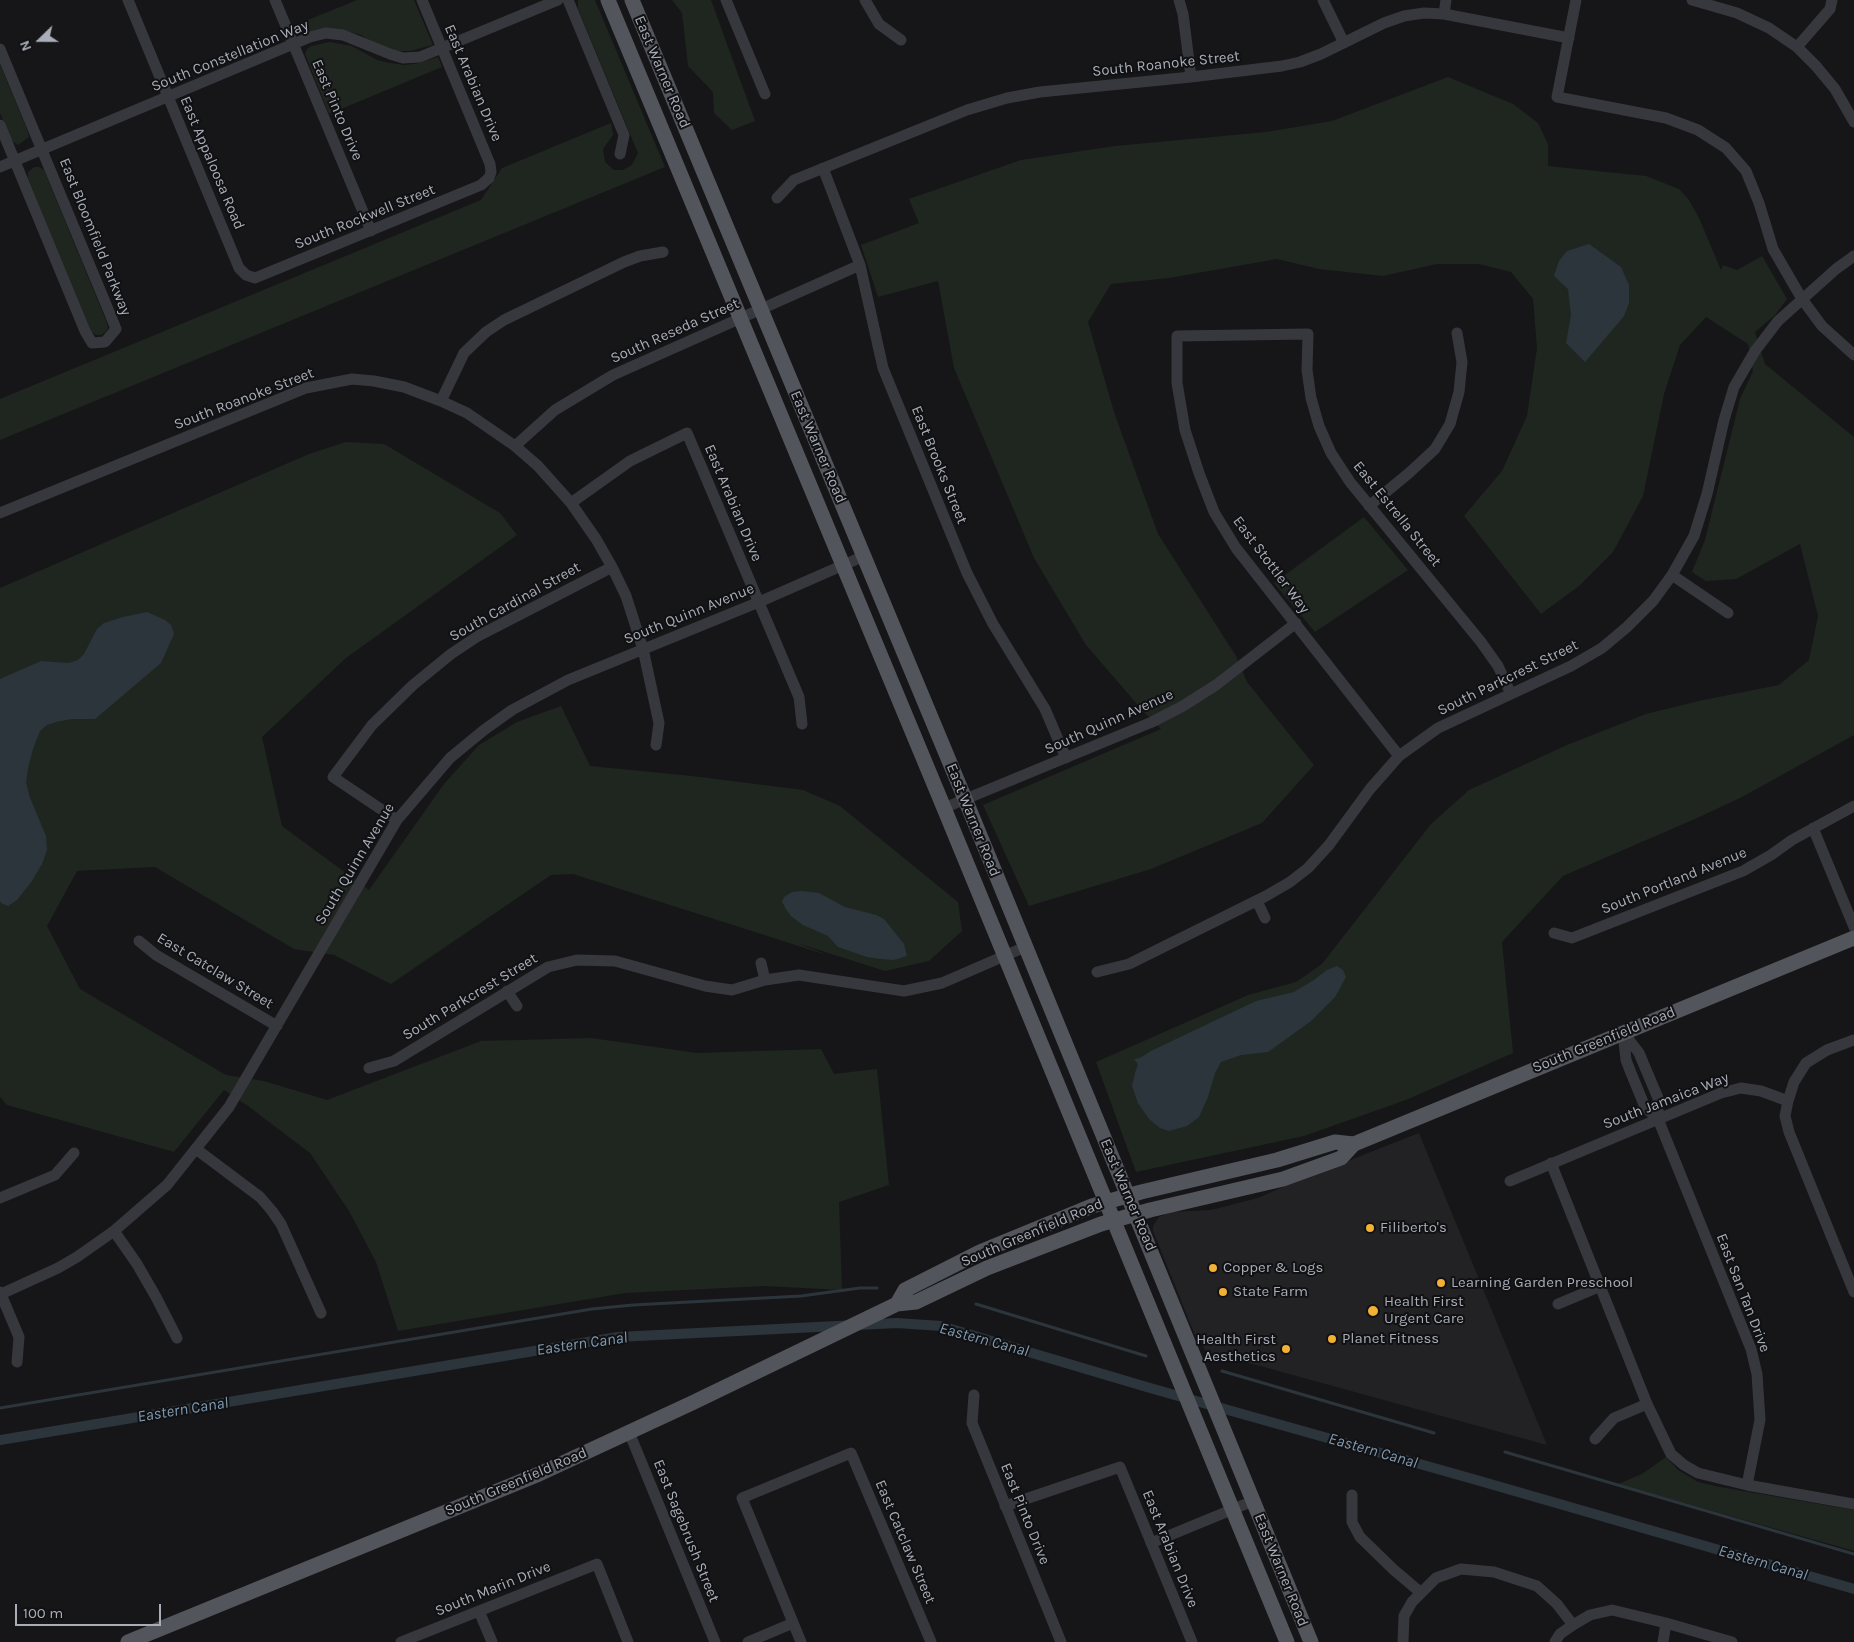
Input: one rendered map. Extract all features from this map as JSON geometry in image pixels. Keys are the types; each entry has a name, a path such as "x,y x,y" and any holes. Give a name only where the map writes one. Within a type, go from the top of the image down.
{"main road":[{"name":"East Warner Road","path":"608,0 944,808 1287,1642"},
{"name":"East Warner Road","path":"632,0 965,799 1311,1642"},
{"name":"South Greenfield Road","path":"128,1642 530,1478 824,1340 896,1304 916,1302 987,1268 1114,1220 1283,1179 1341,1158 1354,1144 1854,938"},
{"name":"South Greenfield Road","path":"896,1304 905,1290 980,1252 1092,1206 1277,1160 1336,1142 1354,1144"}],"street":[{"name":"East Appaloosa Road","path":"128,0 239,268 250,277"},
{"name":"East Pinto Drive","path":"275,0 371,231"},
{"name":"East Arabian Drive","path":"422,0 490,164 491,172 489,178"},
{"name":"South Constellation Way","path":"0,167 169,98 294,44 326,33 343,35 359,40 374,49 403,58 420,57 558,0"},
{"path":"568,0 624,135 620,154"},
{"path":"726,0 765,94"},
{"path":"865,0 879,24 901,40"},
{"path":"1179,0 1183,14 1191,77"},
{"path":"1323,0 1344,43"},
{"path":"1444,14 1446,0"},
{"path":"1576,0 1557,97 1666,118 1698,130 1726,148 1746,171 1759,203 1773,249 1802,299 1822,326 1854,355"},
{"path":"1696,0 1737,13 1769,28 1796,48 1816,66 1834,89 1854,122"},
{"path":"1796,48 1830,9 1832,0"},
{"name":"South Roanoke Street","path":"777,198 794,180 967,110 1007,98 1040,92 1282,66 1300,62 1384,23 1404,16 1424,13 1444,14 1569,38"},
{"name":"East Bloomfield Parkway","path":"0,49 116,329 105,342 92,343 84,331 0,125"},
{"name":"East Brooks Street","path":"823,168 860,265 884,368 967,573 993,624 1045,709 1066,758"},
{"name":"South Rockwell Street","path":"250,277 258,277 371,231 481,185 489,178"},
{"path":"656,745 659,723 644,649 626,596 596,539 571,503 538,466 515,446 467,413 441,401 464,354 486,332 504,320 624,262 640,256 663,252"},
{"name":"South Parkcrest Street","path":"1096,972 1129,964 1290,882 1308,868 1328,845 1370,788 1399,756 1438,728 1571,666 1602,648 1627,627 1653,601 1672,575 1694,536 1707,494 1724,420 1734,387 1755,351 1778,321 1836,268 1854,256"},
{"name":"South Reseda Street","path":"515,446 556,410 614,375 860,265"},
{"path":"1369,506 1409,473 1435,448 1450,424 1459,392 1462,362 1457,333"},
{"name":"East Estrella Street","path":"1308,334 1306,370 1311,398 1319,426 1332,453 1350,482 1481,642 1498,666 1511,694"},
{"name":"East Stottler Way","path":"1308,334 1177,336 1177,383 1185,430 1198,473 1214,512 1236,548 1399,756"},
{"name":"South Roanoke Street","path":"0,513 306,388 352,379 374,381 404,387 441,401"},
{"name":"East Arabian Drive","path":"571,503 630,461 687,433 798,698 802,724"},
{"name":"South Quinn Avenue","path":"0,1293 58,1268 114,1232 166,1185 196,1150 229,1107 397,820 450,758 512,710 568,680 759,602 864,556"},
{"name":"South Cardinal Street","path":"397,820 333,777 372,724 413,685 451,654 478,636 612,567"},
{"path":"1672,575 1728,612"},
{"name":"South Quinn Avenue","path":"944,808 1152,722 1183,706 1216,685 1296,623"},
{"name":"South Portland Avenue","path":"1554,933 1572,938 1744,871 1771,856 1792,840 1854,806"},
{"path":"1813,828 1854,927"},
{"path":"1257,900 1265,918"},
{"name":"East Catclaw Street","path":"139,941 156,955 277,1026"},
{"name":"South Parkcrest Street","path":"369,1068 394,1061 548,967 577,960 615,961 705,986 732,990 765,980 799,975 904,991 942,983 1025,948"},
{"path":"761,963 765,980"},
{"path":"507,991 516,1006"},
{"name":"East San Tan Drive","path":"1623,1032 1626,1060 1631,1073 1645,1106 1658,1119 1751,1350 1757,1374 1760,1420 1748,1485"},
{"path":"1854,1040 1827,1050 1806,1063 1794,1082 1786,1116 1789,1132 1854,1292"},
{"name":"South Jamaica Way","path":"1510,1181 1721,1092 1741,1088 1761,1090 1788,1101"},
{"path":"196,1150 260,1197 272,1210 281,1224 321,1313"},
{"path":"0,1198 55,1175 74,1153"},
{"path":"1551,1163 1647,1404 1671,1454 1684,1465 1698,1473 1748,1485 1854,1504"},
{"path":"114,1232 137,1264 177,1338"},
{"path":"1558,1304 1601,1286"},
{"path":"0,1293 19,1337 17,1362"},
{"name":"East Pinto Drive","path":"974,1395 972,1423 1060,1642"},
{"path":"1595,1439 1614,1418 1647,1404"},
{"name":"East Sagebrush Street","path":"629,1432 715,1642"},
{"name":"East Catclaw Street","path":"793,1623 742,1498 852,1453 931,1642"},
{"name":"East Arabian Drive","path":"1005,1506 1120,1467 1192,1642"},
{"path":"1352,1495 1352,1522 1360,1537 1420,1592"},
{"path":"1151,1543 1253,1501"},
{"name":"South Marin Drive","path":"401,1642 596,1564 628,1642"},
{"path":"1403,1642 1404,1616 1412,1602 1436,1578 1461,1569 1494,1572 1537,1586 1557,1604 1573,1625"},
{"path":"1555,1642 1560,1634 1590,1615 1612,1610 1732,1642"},
{"path":"479,1611 492,1642"},
{"path":"748,1642 793,1623 801,1642"},
{"path":"1662,1642 1666,1623"}],"shaded area":[{"path":"357,0 414,0 433,45 410,51 397,51 347,31 312,31 301,34 295,31 293,26"},
{"path":"578,0 595,0 665,167 0,440 0,399 481,200 502,168 611,123 613,135 603,149 605,162 614,170 623,170 632,165 638,153 578,9"},
{"path":"672,0 711,0 755,121 732,130 714,113 713,92 688,66 682,13"},
{"path":"330,42 352,46 377,60 390,63 405,65 438,57 442,67 329,114 305,54 311,46"},
{"path":"0,64 28,132 29,137 18,145 11,140 0,113"},
{"path":"1448,77 1513,104 1538,123 1548,144 1548,166 1646,176 1679,189 1689,200 1699,218 1721,270 1723,265 1737,270 1762,256 1787,299 1775,315 1755,332 1765,364 1854,437 1854,735 1742,797 1563,876 1502,942 1513,1053 1406,1100 1304,1136 1136,1172 1096,1062 1248,995 1296,982 1322,964 1431,824 1469,790 1567,745 1646,714 1703,700 1779,685 1809,660 1818,616 1800,544 1736,579 1706,581 1692,572 1705,540 1740,399 1753,371 1748,344 1706,317 1680,345 1664,394 1643,496 1613,552 1579,586 1541,614 1464,516 1502,471 1527,416 1537,348 1533,299 1511,272 1479,264 1437,264 1383,276 1319,269 1277,259 1169,278 1111,284 1088,322 1114,412 1158,534 1236,656 1247,682 1314,765 1262,823 1151,869 1029,906 983,805 1161,729 1086,645 1034,558 954,368 938,281 878,297 861,245 919,223 909,199 1021,160 1115,146 1266,132 1332,121"},
{"path":"34,167 44,170 107,323 108,328 106,332 101,335 96,335 90,331 28,178 28,172"},
{"path":"1589,244 1621,267 1629,285 1629,303 1624,316 1585,362 1566,343 1571,315 1568,289 1554,276 1559,261 1567,251"},
{"path":"346,442 384,444 500,513 517,535 346,658 262,737 282,826 369,890 444,784 479,745 517,722 561,706 590,766 803,790 840,806 958,902 962,931 929,961 885,971 797,943 830,956 573,874 551,875 391,984 334,955 294,949 155,867 77,871 47,926 80,989 226,1075 264,1081 327,1100 481,1041 591,1038 697,1053 821,1049 834,1074 877,1069 889,1185 839,1202 842,1290 765,1286 625,1293 398,1331 376,1262 349,1211 310,1153 224,1090 174,1152 7,1105 0,1097 0,588 309,454"},
{"path":"1364,517 1408,570 1315,632 1274,583"},
{"path":"147,612 165,620 171,625 174,634 161,663 95,719 72,719 56,722 47,725 40,731 33,749 26,782 30,798 46,836 47,850 42,864 32,881 17,900 8,906 3,904 0,902 0,679 41,661 69,663 78,660 84,654 97,629 104,623"},
{"path":"792,892 819,893 845,907 884,919 904,944 907,956 894,960 881,959 867,957 838,947 828,936 803,925 791,916 786,909 782,902 784,897"},
{"path":"1337,966 1343,970 1346,977 1335,997 1311,1021 1268,1052 1241,1055 1221,1062 1199,1117 1187,1126 1169,1131 1160,1128 1149,1119 1138,1103 1132,1086 1138,1064 1134,1059 1140,1058 1256,1001 1294,992 1327,970"},
{"path":"1419,1133 1547,1445 1224,1356 1212,1361 1194,1333 1153,1231 1153,1226 1159,1217 1171,1212 1211,1210 1258,1198"},
{"path":"1666,1457 1678,1470 1698,1482 1854,1510 1854,1551 1618,1484 1642,1474"}],"waterway":[{"path":"0,1408 592,1309 801,1296 860,1288 877,1288"},
{"path":"976,1304 1146,1356"},
{"name":"Eastern Canal","path":"0,1440 618,1337 897,1323 941,1326 1150,1388 1854,1589"},
{"path":"1222,1371 1434,1433"},
{"path":"1505,1452 1854,1554"}],"place":[{"name":"Filiberto's","path":"1370,1228"},
{"name":"Copper & Logs","path":"1213,1268"},
{"name":"Learning Garden Preschool","path":"1441,1283"},
{"name":"State Farm","path":"1223,1292"},
{"name":"Health First Urgent Care","path":"1373,1311"},
{"name":"Planet Fitness","path":"1332,1339"},
{"name":"Health First Aesthetics","path":"1286,1349"}]}
